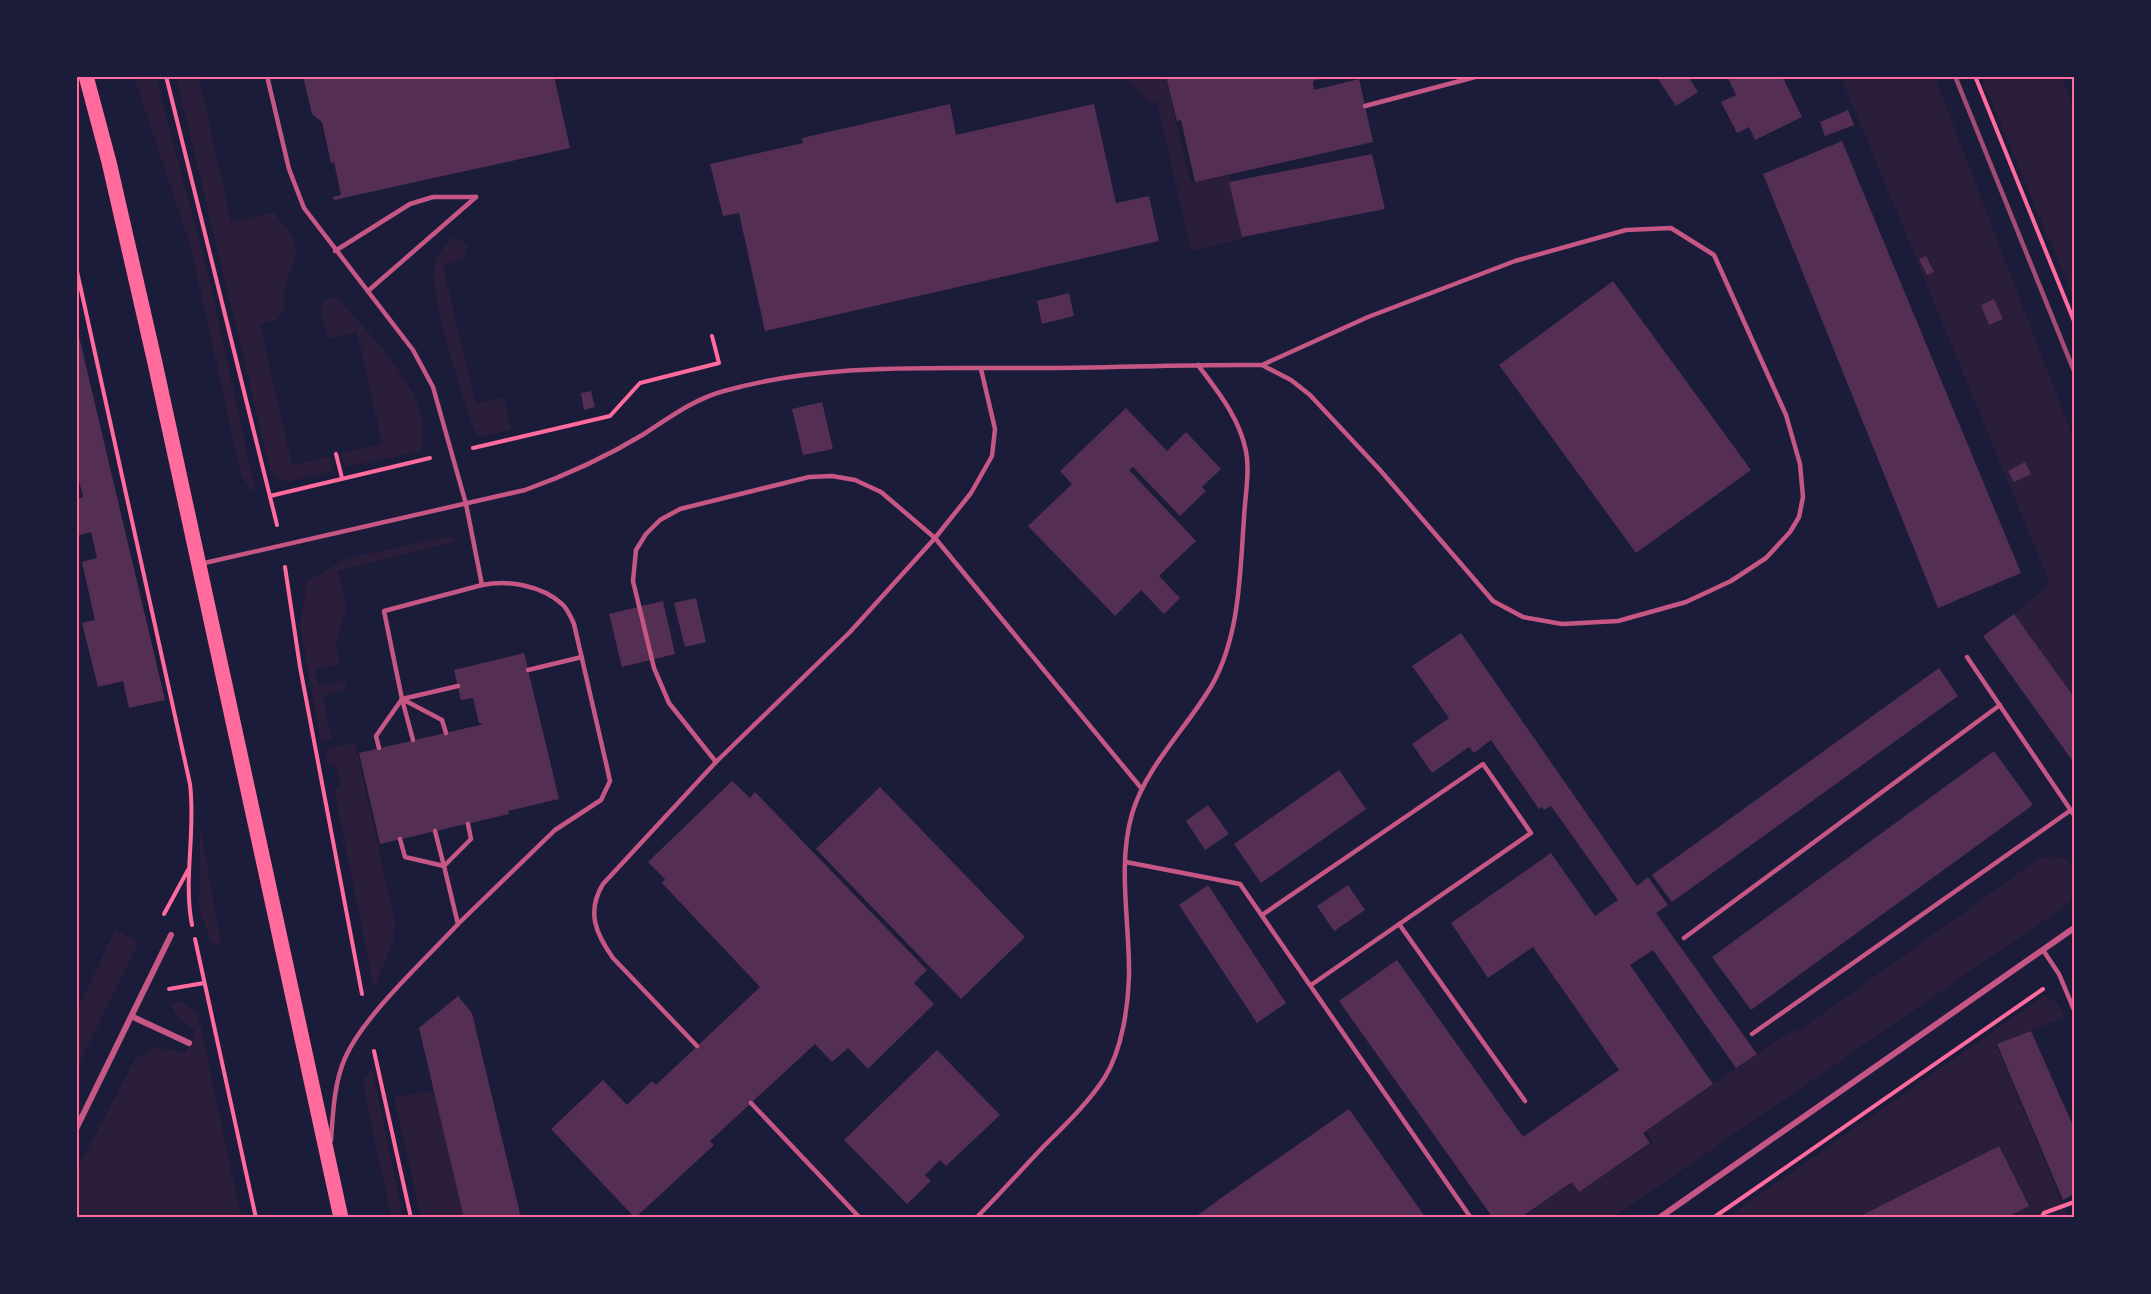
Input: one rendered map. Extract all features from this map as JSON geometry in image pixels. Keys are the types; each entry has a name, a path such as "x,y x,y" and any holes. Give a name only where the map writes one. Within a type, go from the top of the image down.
{"main road":[{"path":"86,76 109,162 200,564 281,951 341,1218"}],"street":[{"path":"1659,1218 2074,928"},
{"path":"76,1128 133,1017 171,935"},
{"path":"133,1017 189,1043"}],"lane":[{"path":"267,76 290,169 304,208 423,366 433,387 466,504 482,585"},
{"path":"1365,106 1479,76"},
{"path":"335,251 410,204 433,197 476,197 368,291"},
{"path":"200,564 282,548 525,490 566,476 610,453 679,411 722,391 804,373 895,367 981,369 1262,365 1368,317 1515,261 1626,230 1671,228 1714,255 1786,415 1800,464 1803,497 1799,517 1790,532 1766,558 1731,580 1686,602 1618,621 1562,624 1523,617 1493,601 1310,394 1291,380 1262,365"},
{"path":"976,1218 1087,1101 1106,1076 1123,1020 1129,976 1126,862 1131,816 1142,789 1213,684 1228,645 1236,604 1247,469 1246,452 1235,418 1225,400 1198,365"},
{"path":"697,1046 613,958 602,942 593,915 597,894 603,884 716,762 850,632 935,538 971,493 992,456 995,429 981,369"},
{"path":"716,762 676,714 654,668 633,580 636,550 646,534 660,520 680,509 809,477 832,476 855,480 881,492 935,538 1142,789"},
{"path":"329,1161 337,1085 344,1060 367,1022 458,924 555,830 601,800 607,792 610,781 582,657 574,624 563,604 540,591 513,583 482,585 384,611 413,740"},
{"path":"528,670 582,657"},
{"path":"1967,657 2074,815"},
{"path":"379,748 376,736 402,699 458,686"},
{"path":"402,699 442,720 446,733"},
{"path":"1684,938 2000,705"},
{"path":"1262,915 1483,764 1531,833 1311,985"},
{"path":"1752,1034 2071,810"},
{"path":"444,866 471,839 468,824"},
{"path":"435,831 458,924"},
{"path":"400,839 405,857 444,866"},
{"path":"1126,862 1240,884 1471,1218"},
{"path":"1399,924 1525,1101"},
{"path":"2043,950 2060,977 2074,1010"},
{"path":"751,1103 860,1218"}],"path":[{"path":"166,76 282,548 300,667 367,1022 411,1218"},
{"path":"1975,76 2074,321"},
{"path":"76,267 190,784 194,824 188,870 189,910 256,1218"},
{"path":"270,496 610,416 640,383 718,363 712,336"},
{"path":"336,454 342,478"},
{"path":"1713,1218 2060,977"},
{"path":"170,989 204,983"},
{"path":"2042,1218 2044,1213 2074,1202"}],"shaded area":[{"path":"134,77 156,77 209,278 255,489 252,491 241,475 191,248"},
{"path":"176,77 199,77 231,222 273,212 294,238 296,256 286,283 284,298 286,308 277,320 260,324 292,465 329,456 333,471 288,482 275,478 270,468"},
{"path":"1125,77 1166,77 1190,182 1230,174 1242,239 1191,251 1157,103 1148,101"},
{"path":"1841,77 1935,77 2074,440 2074,697 2014,614 2050,584"},
{"path":"1981,77 2061,77 2074,108 2074,299"},
{"path":"453,238 458,238 467,245 465,258 443,266 476,404 504,397 511,430 479,437 473,427 454,368 436,299 435,265 442,250"},
{"path":"329,298 338,298 398,368 420,410 424,431 421,451 345,467 341,453 382,444 357,332 328,339 321,311 322,303"},
{"path":"451,536 456,542 338,571 347,608 336,644 340,664 314,669 318,686 344,680 346,689 323,696 332,740 321,742 300,625 307,581 348,558"},
{"path":"355,743 395,922 393,941 374,989 334,789 341,788 336,764 328,766 325,750"},
{"path":"200,826 221,944 217,945 210,941 199,905"},
{"path":"2041,857 2063,857 2073,866 2074,893 2068,904 1614,1217 1521,1218 1574,1181 1581,1190 1653,1143 1646,1131 1777,1040 1804,1027"},
{"path":"115,930 139,942 77,1068 77,1010"},
{"path":"2045,995 2057,1003 2065,1017 1997,1044 1995,1042 2068,1217 1726,1218"},
{"path":"182,1002 198,1014 241,1217 77,1217 76,1172 135,1059 154,1047 185,1053 195,1031 177,1016 170,1003"},
{"path":"371,1070 403,1217 392,1217 390,1211 366,1100 364,1080"},
{"path":"437,1090 467,1217 421,1217 394,1097"}],"building":[{"path":"303,76 554,76 570,148 334,200 333,197 341,195 334,162 331,163 322,122 312,114"},
{"path":"1166,76 1332,76 1313,81 1314,90 1359,79 1373,142 1195,182 1181,120 1177,121"},
{"path":"1656,76 1688,76 1698,92 1676,106"},
{"path":"1731,76 1782,76 1802,117 1755,140 1749,127 1737,133 1721,102 1736,95 1728,78"},
{"path":"950,104 956,135 1094,104 1116,203 1149,196 1159,241 765,331 739,213 723,216 710,164 803,143 802,138"},
{"path":"1848,110 1854,125 1825,136 1820,122"},
{"path":"1842,141 2021,573 1938,608 1763,174"},
{"path":"1372,154 1385,209 1242,237 1229,182"},
{"path":"1926,256 1934,272 1927,275 1919,259"},
{"path":"1613,281 1751,470 1636,553 1499,365"},
{"path":"1069,293 1074,316 1042,324 1037,301"},
{"path":"1994,299 2003,319 1989,325 1981,305"},
{"path":"77,328 165,700 129,708 123,681 98,687 82,623 95,620 82,562 97,558 91,532 76,536 76,499 83,497 76,468"},
{"path":"591,391 595,407 584,410 581,393"},
{"path":"822,402 833,449 803,455 792,409"},
{"path":"1126,408 1167,451 1186,432 1221,469 1202,487 1206,491 1180,516 1133,467 1129,470 1196,541 1159,576 1180,598 1164,614 1141,590 1115,616 1028,526 1072,484 1060,471"},
{"path":"2025,462 2031,474 2014,482 2008,471"},
{"path":"696,598 706,642 685,647 674,603"},
{"path":"663,601 675,654 622,667 609,614"},
{"path":"2014,614 2074,697 2074,763 1983,636"},
{"path":"1461,633 1637,886 1648,877 1668,905 1656,913 1757,1054 1736,1068 1653,950 1630,965 1713,1084 1643,1133 1650,1143 1579,1192 1572,1182 1520,1218 1493,1218 1339,1001 1397,960 1523,1137 1619,1070 1533,947 1488,978 1451,923 1551,853 1595,916 1618,900 1551,806 1544,810 1542,807 1539,809 1491,740 1474,753 1469,747 1432,773 1412,744 1449,718 1412,666"},
{"path":"524,653 559,799 508,811 509,814 380,844 359,753 484,724 479,723 473,698 461,700 454,670"},
{"path":"1939,668 1958,696 1672,902 1652,875"},
{"path":"1994,751 2033,805 1751,1010 1712,957"},
{"path":"1339,770 1366,809 1261,883 1234,844"},
{"path":"732,781 750,798 755,792 927,970 914,983 934,1004 868,1069 848,1048 832,1062 815,1044 710,1141 714,1145 635,1218 551,1129 603,1080 627,1105 652,1081 656,1085 760,987 662,883 665,879 648,862"},
{"path":"880,787 1025,937 961,999 816,849"},
{"path":"1208,805 1229,834 1205,850 1186,821"},
{"path":"1208,885 1286,1003 1257,1023 1179,905"},
{"path":"1348,885 1365,910 1334,931 1317,906"},
{"path":"458,996 472,1013 521,1218 464,1218 419,1028"},
{"path":"2031,1031 2074,1128 2074,1194 2063,1200 1997,1044"},
{"path":"937,1050 1000,1115 946,1166 940,1160 925,1175 931,1181 907,1204 844,1140"},
{"path":"1349,1109 1426,1218 1194,1218 1221,1198"},
{"path":"1999,1146 2029,1206 2005,1218 1857,1218"}],"railway":[{"path":"1955,76 2074,371"}]}
